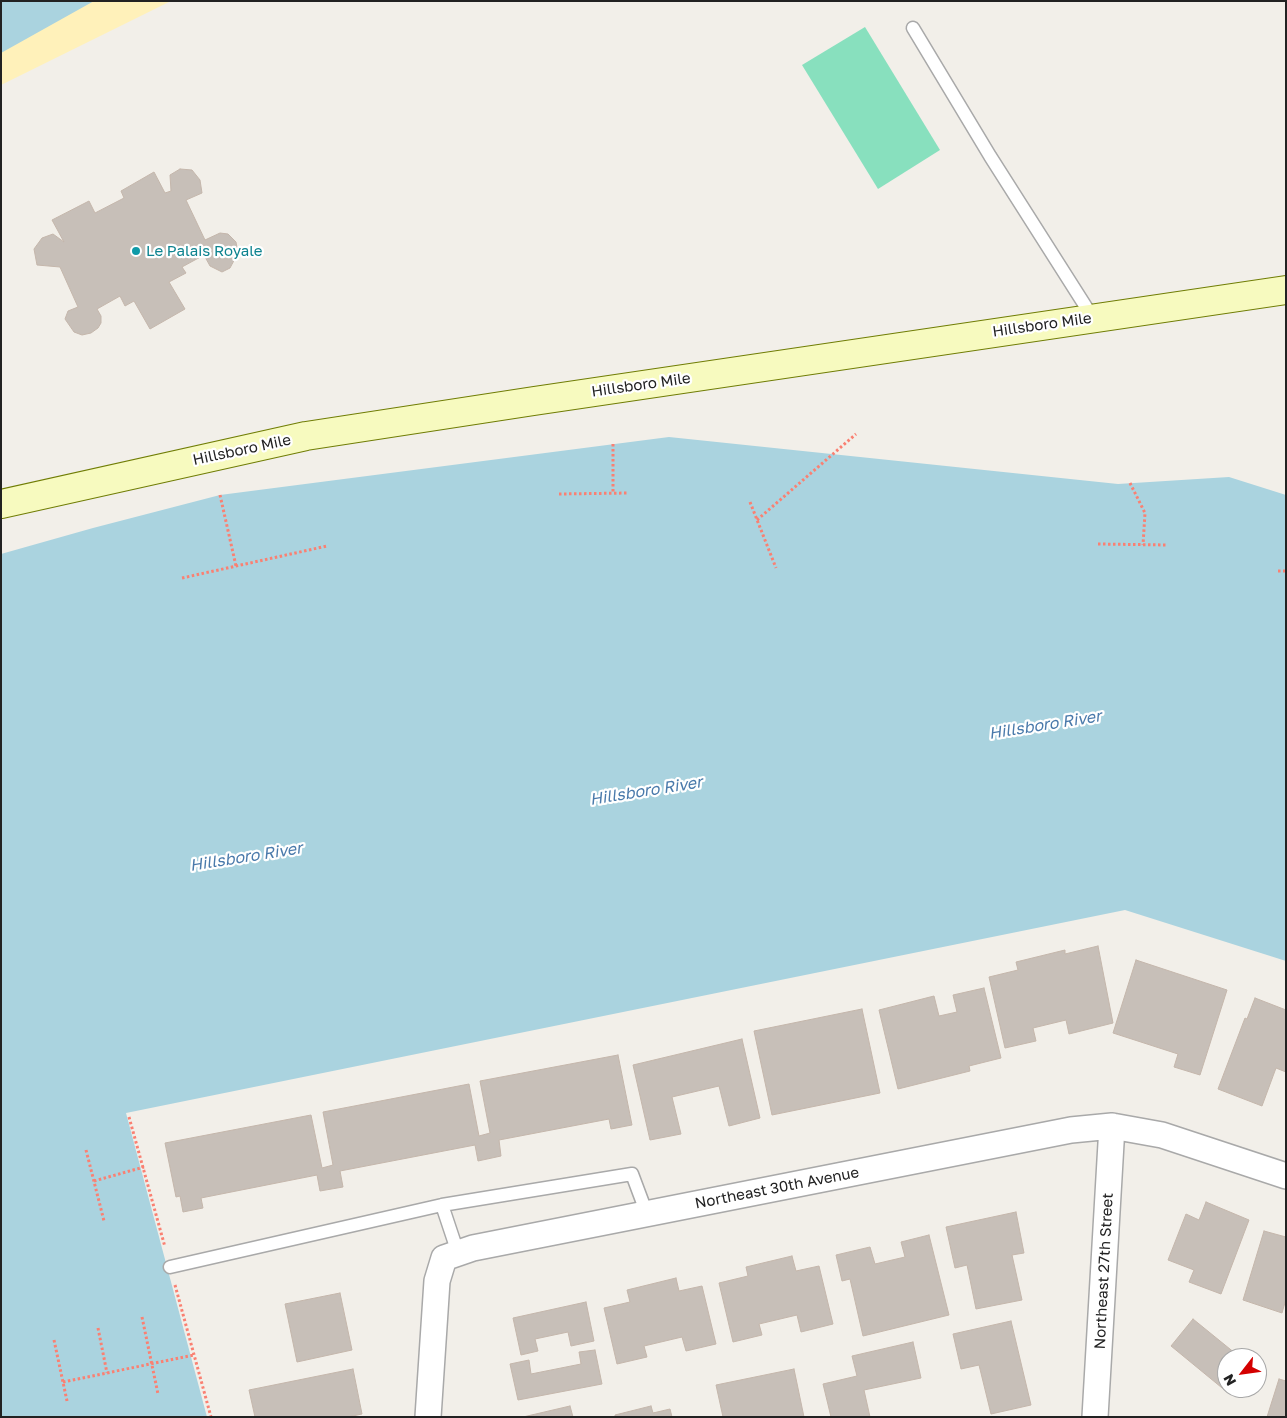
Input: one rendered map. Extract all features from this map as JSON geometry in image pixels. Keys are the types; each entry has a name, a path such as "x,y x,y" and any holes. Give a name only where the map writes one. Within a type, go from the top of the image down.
{"main road":[{"name":"Hillsboro Mile","path":"1,504 306,436 544,399 1286,290"}],"street":[{"name":"Northeast 30th Avenue","path":"451,1256 473,1248 1071,1130 1112,1126 1162,1135 1286,1176"},
{"name":"Northeast 27th Street","path":"1095,1417 1112,1126"},
{"path":"428,1417 437,1281 451,1256"}],"lane":[{"path":"912,28 990,156 1093,318"},
{"path":"170,1267 442,1205 632,1174 647,1214"},
{"path":"442,1205 451,1256"}],"path":[{"path":"757,520 856,434"},
{"path":"613,444 614,493"},
{"path":"1130,483 1145,513 1143,545"},
{"path":"559,494 628,492"},
{"path":"220,495 236,566"},
{"path":"750,502 776,568"},
{"path":"1098,544 1167,545"},
{"path":"182,578 327,546"},
{"path":"1278,571 1286,571"},
{"path":"86,1150 104,1221"},
{"path":"94,1181 144,1167"},
{"path":"142,1317 158,1394"},
{"path":"98,1328 107,1373"},
{"path":"54,1340 67,1401"},
{"path":"63,1382 194,1355"}],"sand":[{"path":"1,1 171,1 1,85"}],"green space":[{"path":"865,27 940,150 878,189 802,65"}],"water":[{"path":"1,1 94,1 1,53"},
{"name":"Hillsboro River","path":"669,437 1118,484 1229,477 1286,495 1286,961 1125,910 126,1113 207,1417 1,1417 1,554 220,495"}],"building":[{"name":"Le Palais Royale","path":"180,169 192,170 200,180 202,193 186,200 205,240 220,233 228,234 236,242 238,253 230,268 222,272 210,266 204,255 182,267 186,273 169,282 185,309 150,329 134,301 125,306 120,296 97,309 101,316 101,323 98,328 91,333 82,335 74,332 65,319 68,311 78,307 60,267 37,265 34,249 42,238 53,234 64,242 52,220 89,201 95,213 124,198 121,191 154,172 165,193 171,191 170,175"},
{"path":"1098,946 1113,1023 1069,1034 1066,1020 1033,1028 1036,1041 1005,1048 989,977 1018,970 1016,962 1065,950 1065,954"},
{"path":"1136,960 1227,990 1200,1075 1174,1067 1178,1054 1113,1033"},
{"path":"984,988 1001,1058 969,1066 970,1071 898,1089 879,1010 934,996 939,1016 957,1012 953,995"},
{"path":"1255,998 1286,1010 1286,1072 1276,1068 1262,1106 1218,1089 1245,1018 1247,1019"},
{"path":"862,1009 880,1093 772,1115 754,1031"},
{"path":"742,1039 760,1118 729,1126 719,1086 672,1097 681,1134 650,1140 633,1065"},
{"path":"618,1055 632,1125 611,1129 609,1119 499,1140 501,1156 478,1161 475,1145 340,1171 343,1187 320,1191 317,1175 201,1198 203,1208 183,1212 180,1196 176,1197 165,1143 311,1115 322,1168 333,1165 323,1112 469,1084 479,1136 490,1133 480,1081"},
{"path":"1206,1202 1249,1220 1221,1294 1189,1282 1194,1270 1168,1260 1186,1214 1199,1220"},
{"path":"1016,1212 1024,1253 1012,1255 1022,1300 976,1309 967,1265 955,1268 946,1227"},
{"path":"1264,1231 1286,1237 1286,1299 1282,1313 1243,1300"},
{"path":"929,1235 949,1315 863,1336 850,1279 842,1281 836,1255 870,1247 875,1264 905,1257 901,1242"},
{"path":"792,1256 796,1271 819,1266 833,1324 801,1332 797,1315 759,1324 762,1335 733,1342 719,1283 748,1276 746,1267"},
{"path":"676,1278 679,1291 702,1286 716,1344 686,1351 682,1337 644,1346 647,1357 617,1364 604,1308 630,1302 627,1290"},
{"path":"340,1293 352,1350 297,1362 285,1304"},
{"path":"586,1302 594,1341 571,1346 568,1332 535,1339 538,1351 521,1355 513,1318"},
{"path":"1193,1319 1229,1348 1217,1348 1217,1384 1171,1346"},
{"path":"1011,1321 1031,1405 991,1414 979,1365 961,1369 953,1334"},
{"path":"913,1342 921,1378 864,1390 870,1417 831,1417 823,1384 857,1376 852,1356"},
{"path":"595,1350 602,1384 518,1400 510,1364 529,1360 531,1374 581,1364 579,1352"},
{"path":"353,1369 362,1414 348,1417 255,1417 249,1390"},
{"path":"794,1369 804,1417 723,1417 716,1385"},
{"path":"1279,1379 1286,1381 1286,1417 1267,1417"},
{"path":"570,1406 573,1417 523,1417"},
{"path":"651,1406 653,1413 670,1409 672,1417 615,1417 615,1415"}],"place":[{"name":"Le Palais Royale","path":"136,251"}]}
